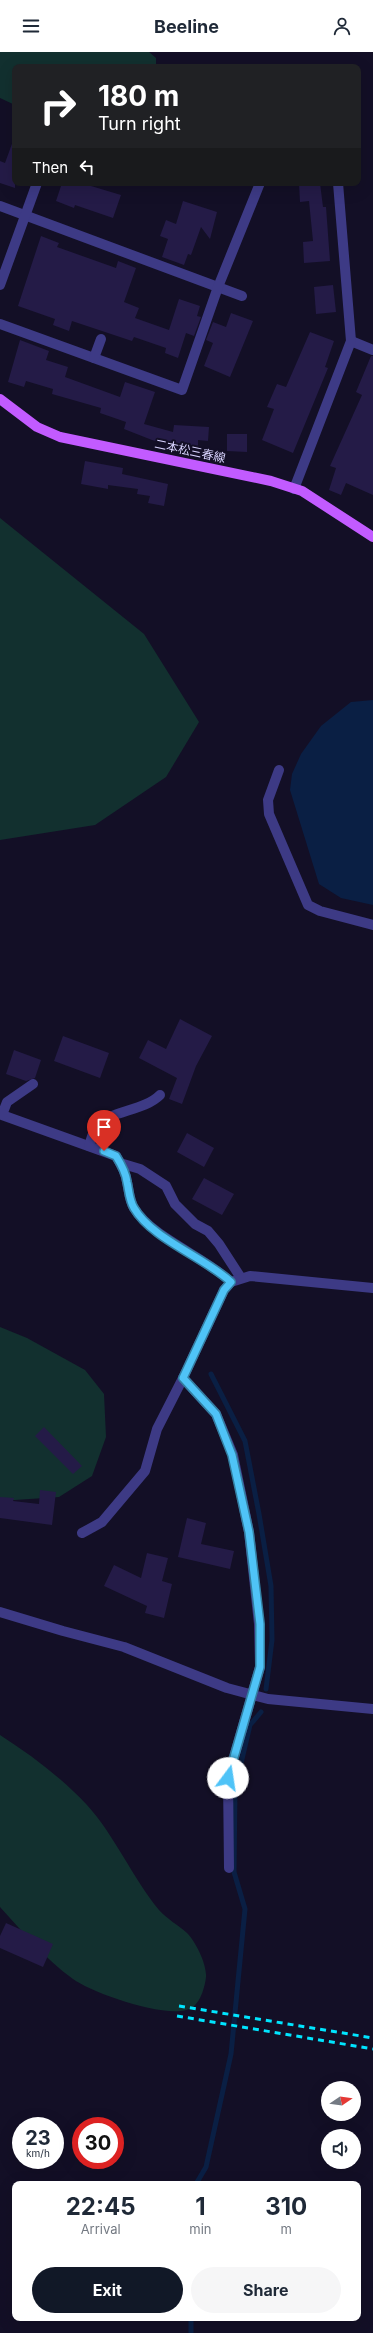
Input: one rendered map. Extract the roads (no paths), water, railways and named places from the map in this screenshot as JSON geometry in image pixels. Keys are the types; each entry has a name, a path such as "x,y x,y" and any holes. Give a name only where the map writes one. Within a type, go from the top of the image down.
{"main road":[{"name":"二本松三春線","path":"0,399 37,427 60,437 271,481 294,488 373,537"}],"street":[{"path":"0,285 36,186"},
{"path":"0,324 182,390 218,287 259,186"},
{"path":"294,488 351,341 338,186"},
{"path":"0,206 242,296"},
{"path":"94,358 101,339"},
{"path":"351,341 373,350"},
{"path":"279,770 268,800 269,814 308,905 320,911 373,925"},
{"path":"33,1084 7,1102 2,1115 116,1156 127,1180 134,1208 146,1223 162,1236 236,1280"},
{"path":"90,1146 95,1129 104,1120 146,1106 160,1095"},
{"path":"120,1163 140,1168 166,1186 175,1204 195,1224 208,1231 219,1244 236,1280"},
{"path":"82,1533 102,1522 145,1471 157,1429 183,1378 224,1290 236,1280 250,1276 373,1288"},
{"path":"183,1378 216,1414 232,1455 249,1532 260,1624 260,1667 228,1778 229,1868"},
{"path":"0,1612 63,1631 124,1646 227,1688 286,1702 373,1709"}],"water":[{"path":"373,700 373,905 341,898 319,884 290,790 292,774 301,754 321,726 351,702"}],"waterway":[{"path":"211,1374 245,1441 259,1514 271,1586 272,1640 266,1689"},
{"path":"198,2181 206,2167 231,2054 245,1909 234,1872 235,1789 250,1725 261,1712"},
{"path":"191,2321 191,2333"}],"railway":[{"path":"179,2006 373,2038"},
{"path":"177,2016 373,2049"}]}
